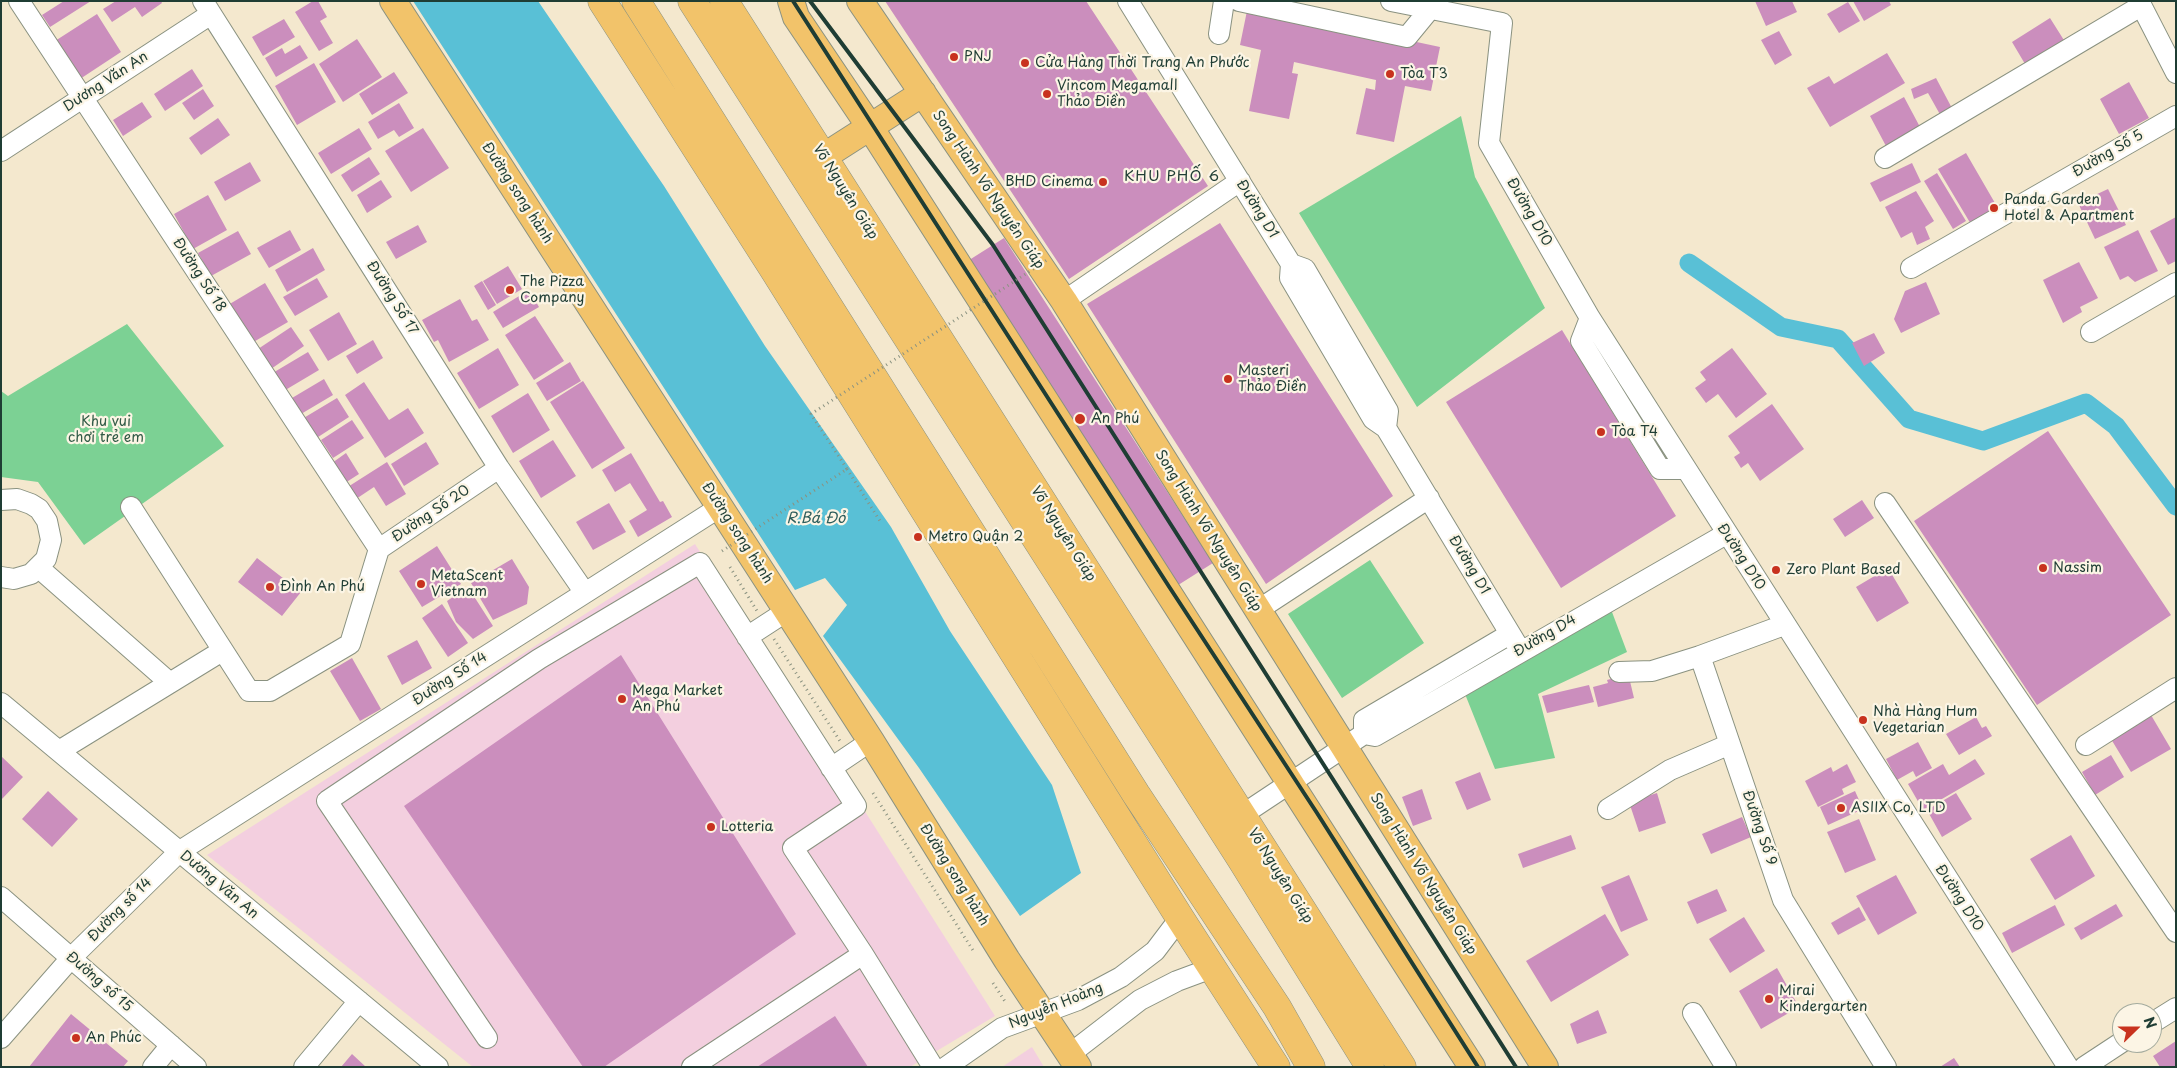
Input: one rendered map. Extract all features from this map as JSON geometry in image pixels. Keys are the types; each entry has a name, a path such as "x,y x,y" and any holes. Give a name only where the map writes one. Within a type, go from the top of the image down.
{"highway":[{"path":"602,1 774,270 1180,918 1276,1067"},
{"path":"636,1 1136,794 1277,1007 1310,1067"},
{"name":"Võ Nguyên Giáp","path":"692,1 1241,859 1370,1067"},
{"name":"Võ Nguyên Giáp","path":"724,1 1402,1067"}],"main road":[{"name":"Đường song hành","path":"393,1 871,741 1042,1013 1074,1060"},
{"path":"791,1 796,16 870,127 1472,1067"},
{"name":"Song Hành Võ Nguyên Giáp","path":"860,1 1064,301 1258,610 1354,740 1544,1067"},
{"path":"823,157 923,93"}],"street":[{"name":"Đường Số 18","path":"19,1 379,549"},
{"name":"Đường D1","path":"1128,1 1290,264 1305,269 1388,412 1386,428 1515,642"},
{"path":"1218,34 1224,1"},
{"path":"1239,1 1407,37 1430,9 1391,1"},
{"path":"1885,158 2140,3 2176,73"},
{"name":"Dương Văn An","path":"1,151 82,98 207,7"},
{"name":"Đường Số 17","path":"207,7 500,468 584,593"},
{"name":"Đường D10","path":"1430,9 1502,23 1489,143 1590,318 1784,625 2068,1067"},
{"name":"Đường Số 5","path":"1910,268 2176,116"},
{"path":"1064,301 1240,181"},
{"path":"2091,332 2176,283"},
{"name":"Đường Số 20","path":"131,507 249,691 270,691 350,644 379,549 500,468"},
{"path":"1258,610 1429,498"},
{"path":"1,500 18,499 31,504 47,521 52,540 46,559 31,574 14,579 1,577"},
{"path":"1885,503 2176,932"},
{"name":"Đường Số 14","path":"180,851 720,507"},
{"name":"Đường D4","path":"1242,815 1354,740 1364,720 1413,702 1515,642 1726,534"},
{"path":"487,1038 327,801 538,659 700,563 856,806 793,848 863,954 933,1067"},
{"path":"39,568 170,683"},
{"path":"748,637 787,611"},
{"path":"1619,672 1652,671 1700,656 1784,625"},
{"path":"59,751 222,651"},
{"name":"Đường Số 9","path":"1700,656 1783,900 1886,1067"},
{"path":"2086,745 2176,688"},
{"name":"Dương Văn An","path":"1,702 438,1067"},
{"path":"831,768 871,741"},
{"path":"1608,809 1670,770 1730,744"},
{"name":"Đường số 14","path":"1,1038 71,958 180,851"},
{"name":"Đường số 15","path":"1,897 196,1067"},
{"name":"Nguyễn Hoàng","path":"946,1067 1002,1028 1090,995 1121,977 1154,951 1180,918"},
{"path":"692,1067 863,954"},
{"path":"1074,1060 1140,1000 1177,980 1212,968"},
{"path":"304,1067 359,1001"},
{"path":"2162,1017 2176,1008"},
{"path":"1693,1013 1726,1067"},
{"path":"153,1067 172,1045"},
{"path":"2084,1067 2112,1049"}],"path":[{"path":"880,520 811,414 1047,260"},
{"path":"722,551 847,469"}],"shaded area":[{"name":"Mega Market An Phú","path":"695,544 995,1016 910,1067 473,1067 207,855"},
{"path":"1032,1047 1044,1067 1002,1067"}],"green space":[{"path":"1461,116 1475,177 1545,308 1417,407 1299,213"},
{"name":"Khu vui chơi trẻ em","path":"127,324 224,446 84,545 38,482 1,477 1,391 8,396"},
{"path":"1370,560 1424,643 1342,698 1288,614"},
{"path":"1609,604 1627,652 1538,694 1555,758 1495,769 1463,689"}],"water":[{"name":"R.Bá Đỏ","path":"413,1 538,1 664,186 765,346 891,527 950,631 1052,785 1081,873 1020,916 919,768 823,636 847,605 825,578 795,590"}],"building":[{"path":"64,1 91,1 50,27 42,15"},
{"path":"116,1 161,1 162,3 142,17 135,7 112,22 103,9"},
{"path":"313,1 318,1 327,17 320,21 333,43 319,51 295,12"},
{"name":"Vincom Megamall Thảo Điền","path":"885,1 1086,1 1208,186 1069,279"},
{"path":"1755,1 1792,1 1797,12 1766,26"},
{"path":"1853,1 1889,1 1891,5 1864,21"},
{"path":"1848,2 1860,21 1839,33 1827,14"},
{"name":"Tòa T3","path":"1248,6 1440,47 1431,91 1405,86 1394,142 1356,134 1366,88 1375,90 1376,80 1294,62 1292,73 1298,74 1289,119 1249,111 1261,50 1240,45"},
{"path":"97,14 121,52 80,79 55,41"},
{"path":"2050,18 2067,45 2028,69 2012,42"},
{"path":"284,19 295,37 263,56 252,37"},
{"path":"1779,31 1792,55 1775,65 1761,40"},
{"path":"357,39 382,77 343,102 319,64"},
{"path":"300,45 308,58 276,77 265,58 282,48 285,54"},
{"path":"1887,53 1905,83 1830,127 1807,88 1829,76 1834,84"},
{"path":"314,63 336,102 297,125 275,86"},
{"path":"192,69 203,86 165,111 154,94"},
{"path":"394,72 408,93 372,115 359,94"},
{"path":"1936,78 1954,112 1942,118 1928,93 1914,99 1911,89"},
{"path":"2129,82 2149,118 2119,134 2100,99"},
{"path":"203,89 214,106 194,120 182,103"},
{"path":"1904,97 1920,127 1886,146 1870,116"},
{"path":"142,102 152,117 123,136 113,120"},
{"path":"399,103 414,128 399,137 394,130 378,139 368,122"},
{"path":"218,118 230,135 201,155 189,138"},
{"path":"359,128 372,149 331,174 318,153"},
{"path":"423,128 449,168 411,192 385,151"},
{"path":"1966,153 1999,210 1972,226 1938,169"},
{"path":"369,157 380,174 352,192 341,175"},
{"path":"250,162 261,181 225,201 214,182"},
{"path":"1912,163 1921,182 1880,202 1870,183"},
{"path":"1937,173 1966,221 1953,229 1924,181"},
{"path":"381,180 392,197 367,213 357,195"},
{"path":"2108,189 2126,225 2095,239 2078,203"},
{"path":"1916,191 1934,221 1925,227 1930,239 1917,245 1912,232 1901,238 1885,207"},
{"path":"208,195 227,230 193,249 174,214"},
{"path":"2176,217 2176,261 2168,265 2150,231"},
{"name":"Masteri Thảo Điền","path":"1220,223 1393,496 1266,584 1087,304"},
{"path":"418,225 427,242 396,259 386,242"},
{"path":"290,230 301,250 269,268 257,248"},
{"path":"2138,230 2158,271 2135,282 2128,276 2120,280 2104,247"},
{"path":"238,231 251,254 211,276 198,253"},
{"path":"1004,238 1213,563 1164,594 955,269"},
{"path":"313,248 325,270 287,292 275,270"},
{"path":"2079,262 2098,298 2080,307 2082,312 2063,323 2043,280"},
{"path":"508,266 522,289 497,304 483,281"},
{"path":"317,278 328,297 295,316 283,297"},
{"path":"482,281 496,305 488,310 474,286"},
{"path":"1926,282 1940,314 1901,333 1894,319 1905,291"},
{"path":"265,283 288,322 250,344 228,305"},
{"path":"529,290 539,307 503,328 493,312"},
{"path":"460,299 472,321 477,319 489,340 449,362 438,340 434,342 422,320"},
{"path":"339,312 357,344 328,361 309,330"},
{"path":"535,316 564,361 534,380 505,335"},
{"path":"291,327 304,346 271,369 258,349"},
{"path":"1562,330 1676,516 1561,588 1446,402"},
{"path":"1874,333 1885,353 1864,366 1852,343"},
{"path":"373,340 383,358 357,374 346,356"},
{"path":"498,348 519,385 479,409 457,373"},
{"path":"1732,348 1767,394 1736,418 1718,394 1706,403 1695,388 1706,380 1700,372"},
{"path":"308,352 319,370 282,392 271,374"},
{"path":"570,362 581,381 547,401 536,383"},
{"path":"324,379 333,395 301,414 292,398"},
{"path":"583,381 625,448 592,469 550,402"},
{"path":"364,382 389,420 408,408 424,433 385,458 345,395"},
{"path":"528,393 550,430 513,453 491,416"},
{"path":"337,398 349,417 315,439 302,419"},
{"path":"1772,404 1804,449 1760,481 1748,463 1741,468 1734,457 1740,453 1728,436"},
{"path":"352,420 364,438 333,458 321,440"},
{"name":"Nassim","path":"2048,431 2171,615 2037,705 1914,521"},
{"path":"553,440 576,476 541,498 519,461"},
{"path":"426,442 439,464 404,486 391,464"},
{"path":"346,453 359,474 345,483 332,463"},
{"path":"631,453 660,502 663,501 672,517 638,537 629,521 647,510 630,483 615,492 602,470"},
{"path":"387,462 406,494 386,506 374,487 350,503 343,490"},
{"path":"1862,500 1874,518 1845,537 1833,519"},
{"path":"609,503 626,532 593,550 576,522"},
{"path":"437,546 461,584 422,607 399,571"},
{"name":"Đình An Phú","path":"257,558 301,592 282,616 238,582"},
{"path":"512,559 529,587 527,604 493,620 471,583"},
{"path":"1888,568 1909,603 1877,622 1856,587"},
{"path":"468,587 493,626 473,639 456,622 447,601"},
{"path":"442,604 468,643 448,657 422,618"},
{"path":"417,640 432,668 402,685 387,656"},
{"path":"621,655 796,934 604,1067 583,1067 404,806"},
{"path":"352,658 381,709 360,721 330,671"},
{"path":"1629,677 1634,698 1598,707 1593,687 1608,683 1607,680 1614,678 1614,681"},
{"path":"1589,685 1594,702 1547,713 1542,696"},
{"path":"2151,715 2171,749 2131,772 2111,739"},
{"path":"1976,717 1982,728 1986,726 1992,736 1959,755 1946,734"},
{"path":"1918,742 1932,768 1916,777 1913,771 1897,780 1886,759"},
{"path":"2111,755 2124,777 2095,795 2082,772"},
{"path":"1,756 23,777 1,800"},
{"path":"1975,759 1985,774 1923,810 1908,784 1943,764 1949,775"},
{"path":"1847,764 1856,782 1842,789 1844,794 1818,807 1805,781 1831,767 1833,772"},
{"path":"1480,772 1491,800 1467,810 1455,782"},
{"path":"1422,789 1432,819 1413,826 1402,797"},
{"path":"48,791 78,819 52,847 22,819"},
{"name":"ASIIX Co, LTD","path":"1855,791 1863,809 1828,825 1820,807"},
{"path":"1657,793 1666,823 1639,832 1629,802"},
{"path":"1956,793 1972,819 1942,837 1927,810"},
{"path":"1742,817 1751,837 1711,854 1702,834"},
{"path":"1859,819 1876,860 1845,873 1827,832"},
{"path":"1571,835 1576,849 1523,868 1518,854"},
{"path":"2071,835 2095,876 2055,900 2030,859"},
{"path":"1629,875 1648,920 1621,932 1601,887"},
{"path":"1896,875 1917,913 1878,935 1856,896"},
{"path":"1717,889 1727,911 1697,924 1687,902"},
{"path":"2116,904 2123,916 2081,940 2074,928"},
{"path":"2055,905 2065,925 2012,953 2002,933"},
{"path":"1859,907 1866,920 1838,935 1831,923"},
{"path":"1605,914 1629,955 1551,1002 1526,961"},
{"path":"1744,917 1765,951 1730,973 1709,939"},
{"name":"Mirai Kindergarten","path":"1777,968 1799,1007 1761,1029 1739,991"},
{"path":"1598,1010 1607,1033 1577,1044 1570,1024"},
{"name":"An Phúc","path":"71,1014 128,1061 123,1067 29,1067"},
{"path":"835,1016 868,1067 757,1067"},
{"path":"2176,1041 2176,1067 2160,1067 2153,1056 2162,1053 2162,1050"},
{"path":"352,1054 366,1067 341,1067"},
{"path":"1954,1058 1960,1067 1940,1067"}],"waterway":[{"path":"1689,263 1781,327 1838,339 1909,419 1983,441 2086,403 2116,426 2176,506"}],"railway":[{"path":"793,1 1168,585 1317,813 1478,1067"},
{"path":"810,1 993,245 1516,1067"}],"place":[{"name":"PNJ","path":"954,57"},
{"name":"Cửa Hàng Thời Trang An Phước","path":"1025,63"},
{"name":"Tòa T3","path":"1390,74"},
{"name":"Vincom Megamall Thảo Điền","path":"1047,94"},
{"name":"BHD Cinema","path":"1103,182"},
{"name":"Panda Garden Hotel & Apartment","path":"1994,208"},
{"name":"The Pizza Company","path":"510,290"},
{"name":"Masteri Thảo Điền","path":"1228,379"},
{"name":"An Phú","path":"1080,419"},
{"name":"Tòa T4","path":"1601,432"},
{"name":"Metro Quận 2","path":"918,537"},
{"name":"Nassim","path":"2043,568"},
{"name":"Zero Plant Based","path":"1776,570"},
{"name":"MetaScent Vietnam","path":"421,584"},
{"name":"Đình An Phú","path":"270,587"},
{"name":"Mega Market An Phú","path":"622,699"},
{"name":"Nhà Hàng Hum Vegetarian","path":"1863,720"},
{"name":"ASIIX Co, LTD","path":"1841,808"},
{"name":"Lotteria","path":"711,827"},
{"name":"Mirai Kindergarten","path":"1769,999"},
{"name":"An Phúc","path":"76,1038"}],"district":[{"name":"KHU PHỐ 6","path":"1172,177"}]}
